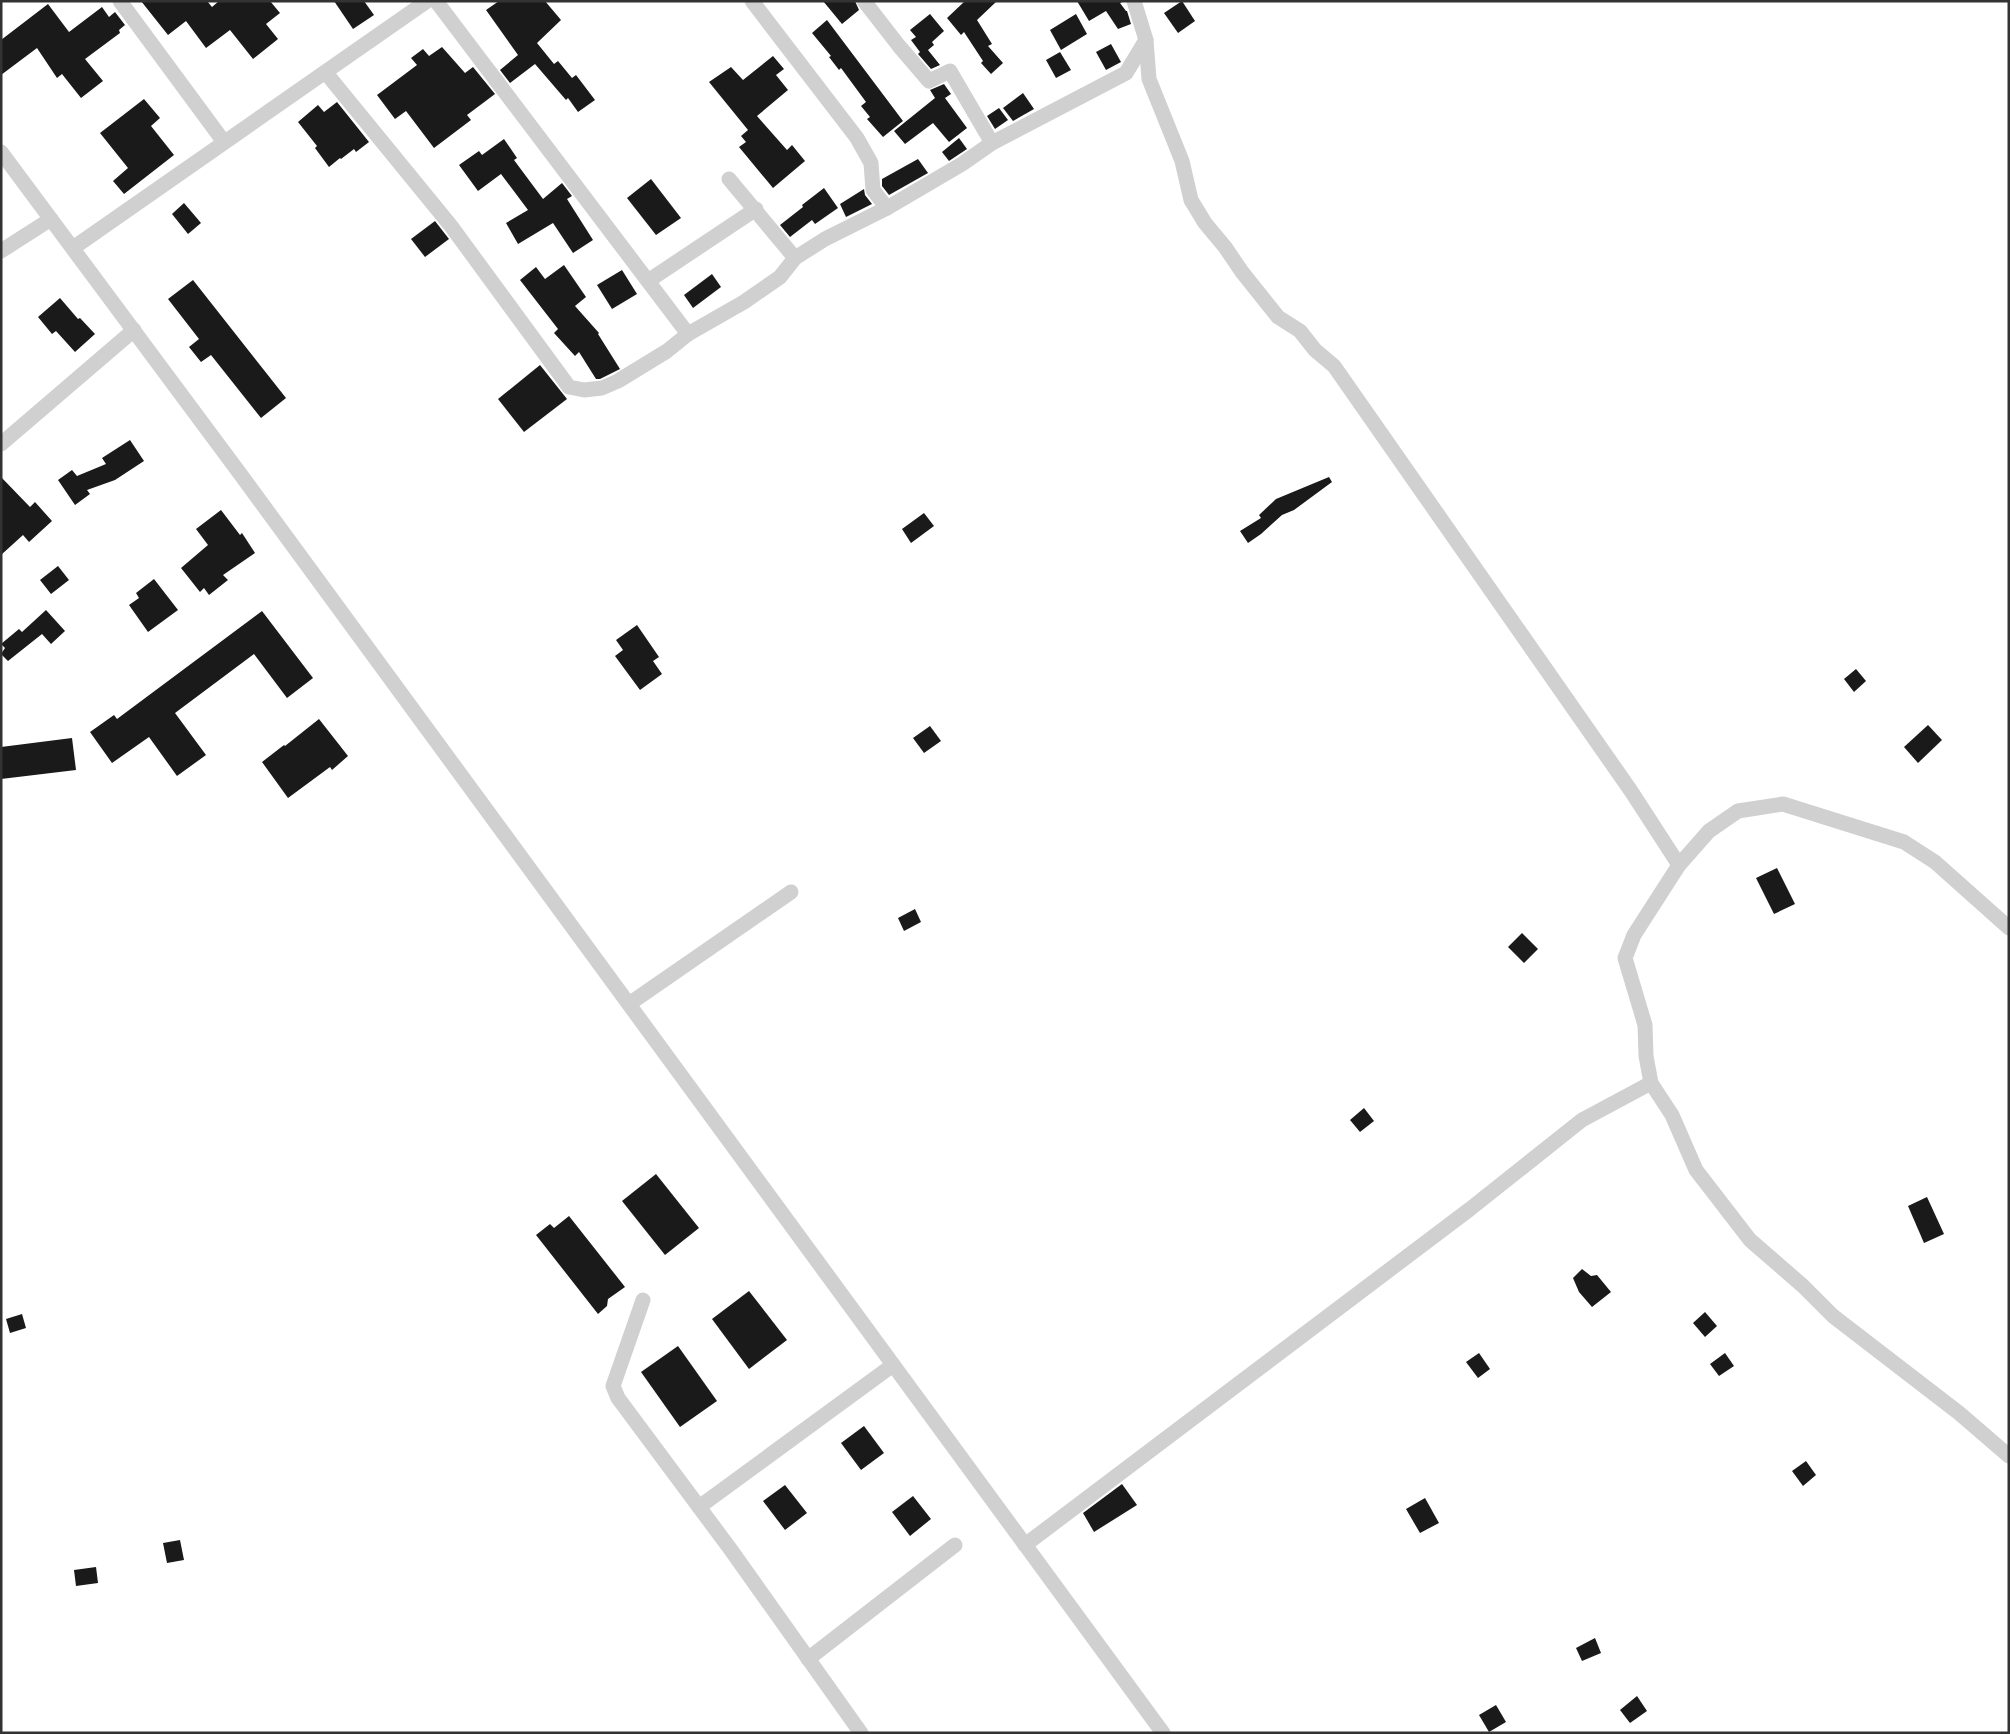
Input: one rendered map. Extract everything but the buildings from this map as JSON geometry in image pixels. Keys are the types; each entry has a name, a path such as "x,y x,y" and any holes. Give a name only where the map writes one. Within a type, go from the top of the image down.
{"street":[{"path":"120,1 224,142"},
{"path":"73,248 427,1"},
{"path":"436,1 688,334"},
{"path":"752,1 857,138 871,163 873,190 887,208"},
{"path":"864,1 929,81 950,71 992,143"},
{"path":"1134,1 1146,40 1149,79 1182,161 1191,200 1205,223 1278,318 1300,331 1315,350 1334,366 1626,783 1679,865"},
{"path":"326,73 451,226 568,387 584,390 602,388 618,382 667,351 688,334 744,302 780,277 795,258 825,239 887,208 962,164 992,143 1126,73 1146,40"},
{"path":"1126,73 1149,79"},
{"path":"1,152 134,330 1163,1733"},
{"path":"729,179 795,258"},
{"path":"648,281 756,209"},
{"path":"1,251 51,219"},
{"path":"1,444 134,330"},
{"path":"2009,928 1935,862 1904,842 1783,804 1738,811 1709,831 1679,865 1634,935 1625,958 1644,1025 1646,1056 1651,1082 1672,1115 1696,1170 1750,1240 1803,1286 1833,1316 1959,1413 2009,1456"},
{"path":"629,1004 791,892"},
{"path":"1025,1545 1470,1209 1582,1120 1651,1082"},
{"path":"643,1300 613,1386 618,1398 699,1507 861,1733"},
{"path":"699,1507 893,1365"},
{"path":"808,1658 955,1545"}]}
